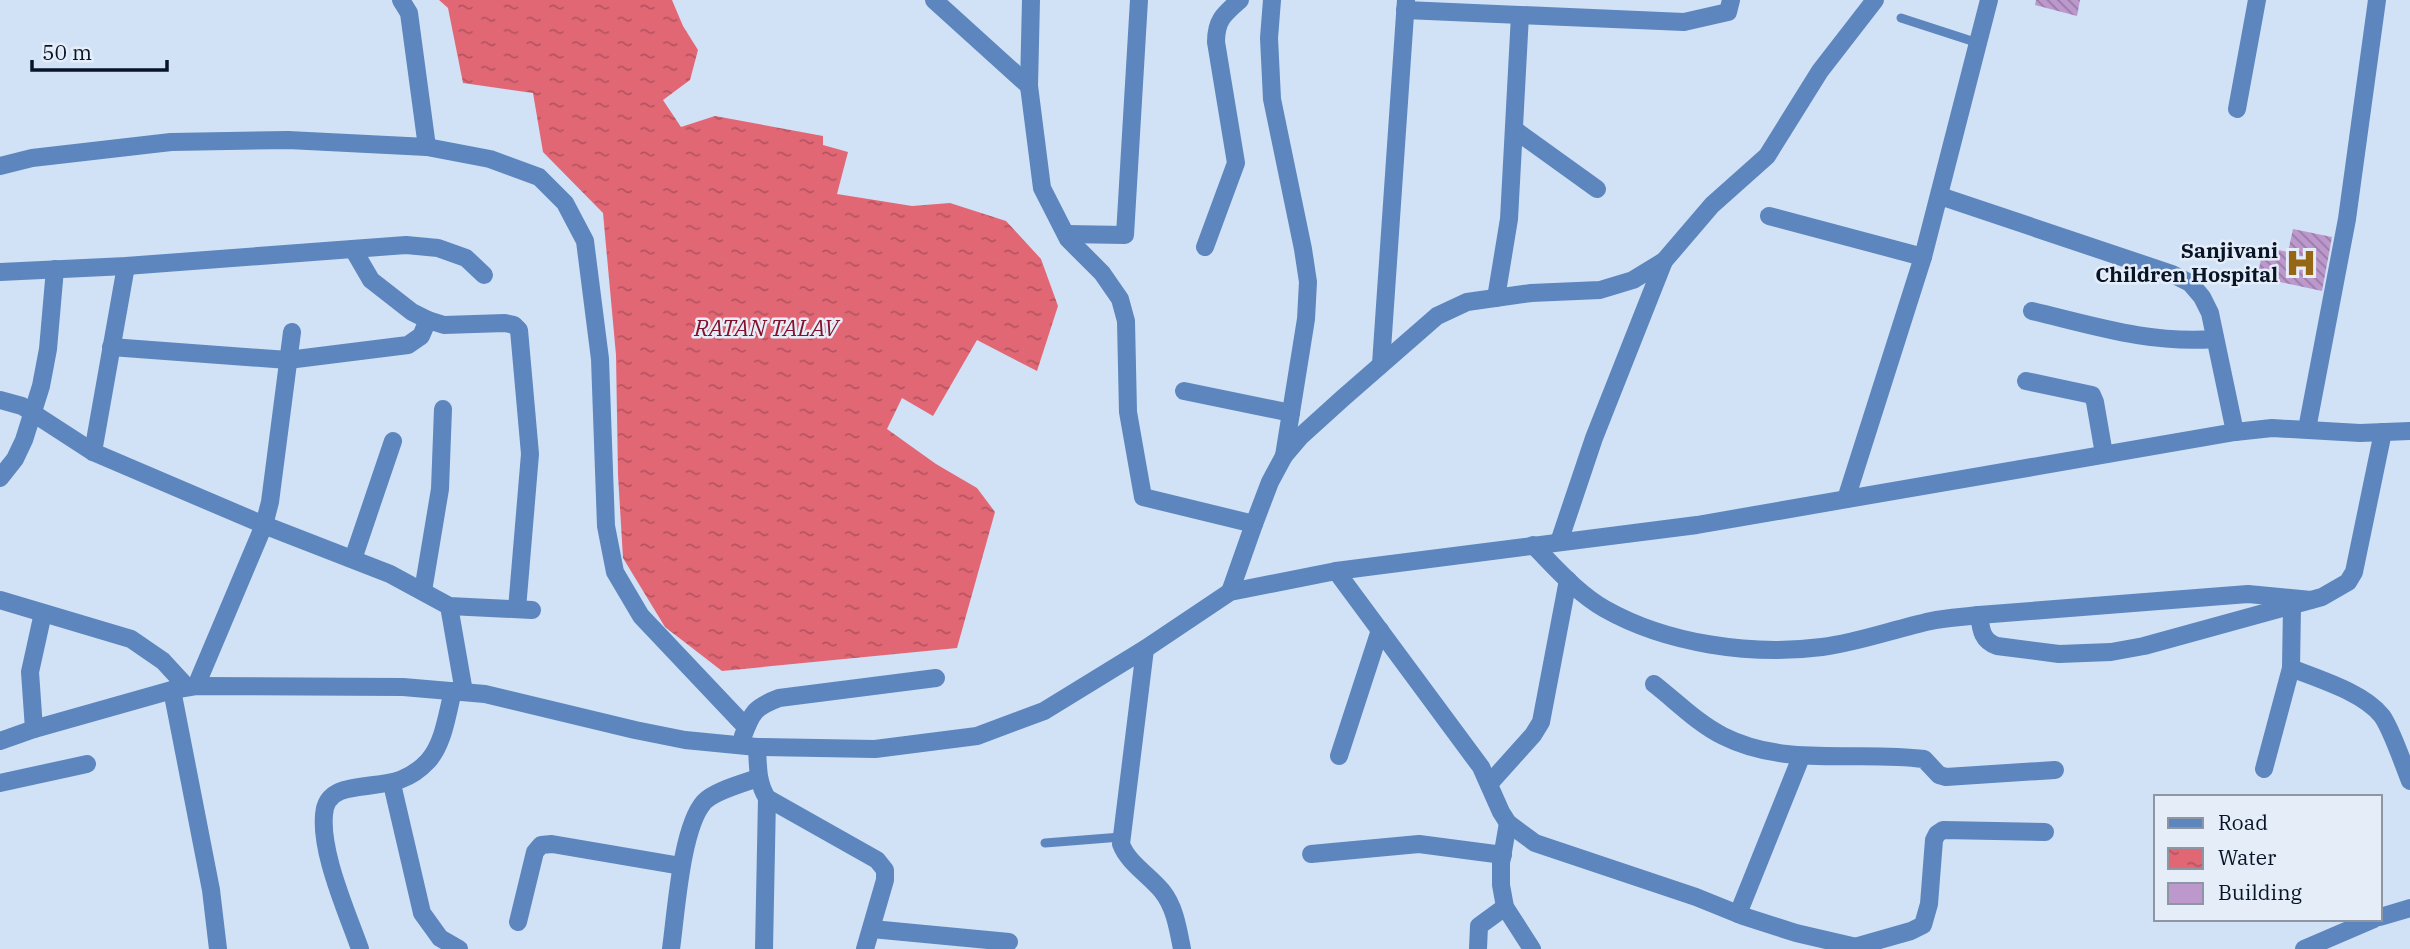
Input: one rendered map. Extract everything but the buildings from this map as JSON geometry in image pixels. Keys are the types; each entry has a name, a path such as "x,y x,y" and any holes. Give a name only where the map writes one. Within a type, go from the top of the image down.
{"street":[{"path":"401,0 409,13 427,147"},
{"path":"934,0 1029,86"},
{"path":"1031,0 1029,86 1042,188 1066,234 1102,273 1120,299 1126,321 1128,412 1143,497 1254,524"},
{"path":"1066,234 1125,235 1139,0"},
{"path":"1205,247 1236,163 1216,42 1216,27 1225,13 1240,0"},
{"path":"1272,0 1269,38 1272,99 1308,282 1306,318 1284,456"},
{"path":"1381,364 1405,5 1520,15 1684,22 1728,12 1731,0"},
{"path":"1230,592 1270,482 1284,456 1301,436 1437,316 1467,302 1531,293 1600,290 1633,280 1664,261 1712,205 1767,156 1820,71 1875,0"},
{"path":"1846,499 1923,257 1989,0"},
{"path":"2237,109 2257,0"},
{"path":"2307,429 2347,219 2377,0"},
{"path":"1496,298 1509,219 1520,15"},
{"path":"1515,130 1597,189"},
{"path":"0,166 32,158 172,142 288,139 427,147 490,159 540,177 565,203 585,241 600,359 606,526 615,572 641,616 746,727"},
{"path":"1940,196 2134,260 2189,283 2202,297 2210,313 2235,432"},
{"path":"1769,216 1923,257"},
{"path":"0,272 126,267 406,245 438,248 467,258 484,275"},
{"path":"0,400 22,406 93,452 264,525 353,559 449,606 524,610 530,454 519,330 514,325 505,323 444,325 428,320 412,312 371,279 353,249"},
{"path":"1559,542 1594,438 1664,261"},
{"path":"93,452 126,267"},
{"path":"0,478 15,459 24,440 41,386 48,349 55,269"},
{"path":"2032,311 2148,338 2193,341 2215,339"},
{"path":"111,347 288,360 408,345 421,336 428,320"},
{"path":"185,688 264,525 270,502 292,332"},
{"path":"2026,381 2092,395 2104,454"},
{"path":"1184,391 1291,413"},
{"path":"423,591 440,489 443,409"},
{"path":"0,741 34,729 185,688 403,687 459,691 485,694 685,740 748,746 875,749 978,736 1044,711 1145,649 1230,592 1336,570 1697,525 2235,432 2272,428 2360,433 2410,431"},
{"path":"1979,615 1982,634 1988,643 2059,654 2090,654 2144,646 2292,606 2340,589 2354,572 2383,432"},
{"path":"353,559 393,441"},
{"path":"1533,545 1568,580 1604,608 1644,627 1693,641 1753,649 1821,647 1868,639 1934,620 1979,615 2248,594 2311,600"},
{"path":"1336,570 1481,766 1508,823 1535,843 1796,933 1860,948 1923,925 1929,904 1934,840 1942,830 2045,832"},
{"path":"1489,784 1541,722 1568,580"},
{"path":"0,600 131,639 163,661 185,688 218,949"},
{"path":"360,949 330,859 324,830 326,806 334,793 392,784 412,774 428,761 440,743 459,691 449,606"},
{"path":"2264,769 2291,668 2292,606"},
{"path":"34,729 30,671 43,613"},
{"path":"1339,756 1380,630"},
{"path":"1145,649 1121,844 1126,854 1167,898 1177,922 1182,949"},
{"path":"2291,668 2348,691 2371,706 2382,717 2410,781"},
{"path":"865,949 885,880 885,870 877,860 767,798 761,788 748,746 746,727 751,714 763,704 779,698 936,678"},
{"path":"1654,684 1723,736 1769,751 1801,757 1924,759 1939,775 1946,777 2055,770"},
{"path":"1738,914 1801,757"},
{"path":"0,783 88,764"},
{"path":"671,949 681,866 692,825 705,801 758,778"},
{"path":"392,784 422,913 440,938 459,949"},
{"path":"764,949 767,798"},
{"path":"1508,823 1501,886 1505,907 1532,949"},
{"path":"518,922 535,852 541,845 552,844 681,866"},
{"path":"1311,854 1419,844 1503,855"},
{"path":"1478,949 1479,926 1505,907"},
{"path":"2382,917 2406,909"},
{"path":"2304,949 2370,921"},
{"path":"872,929 1009,942"}],"lane":[{"path":"1901,18 1978,43"},
{"path":"1045,843 1121,837"}],"water":[{"name":"RATAN TALAV","path":"439,0 672,0 683,26 698,50 690,80 663,100 681,127 715,116 823,136 823,145 848,152 837,194 912,206 950,203 1006,221 1041,259 1058,306 1037,371 977,340 933,416 902,398 887,429 936,464 977,488 995,512 957,648 722,671 665,627 623,558 618,475 616,355 603,213 543,152 533,93 463,83 448,8"}],"place":[{"name":"Sanjivani Children Hospital","path":"2301,263"}]}
